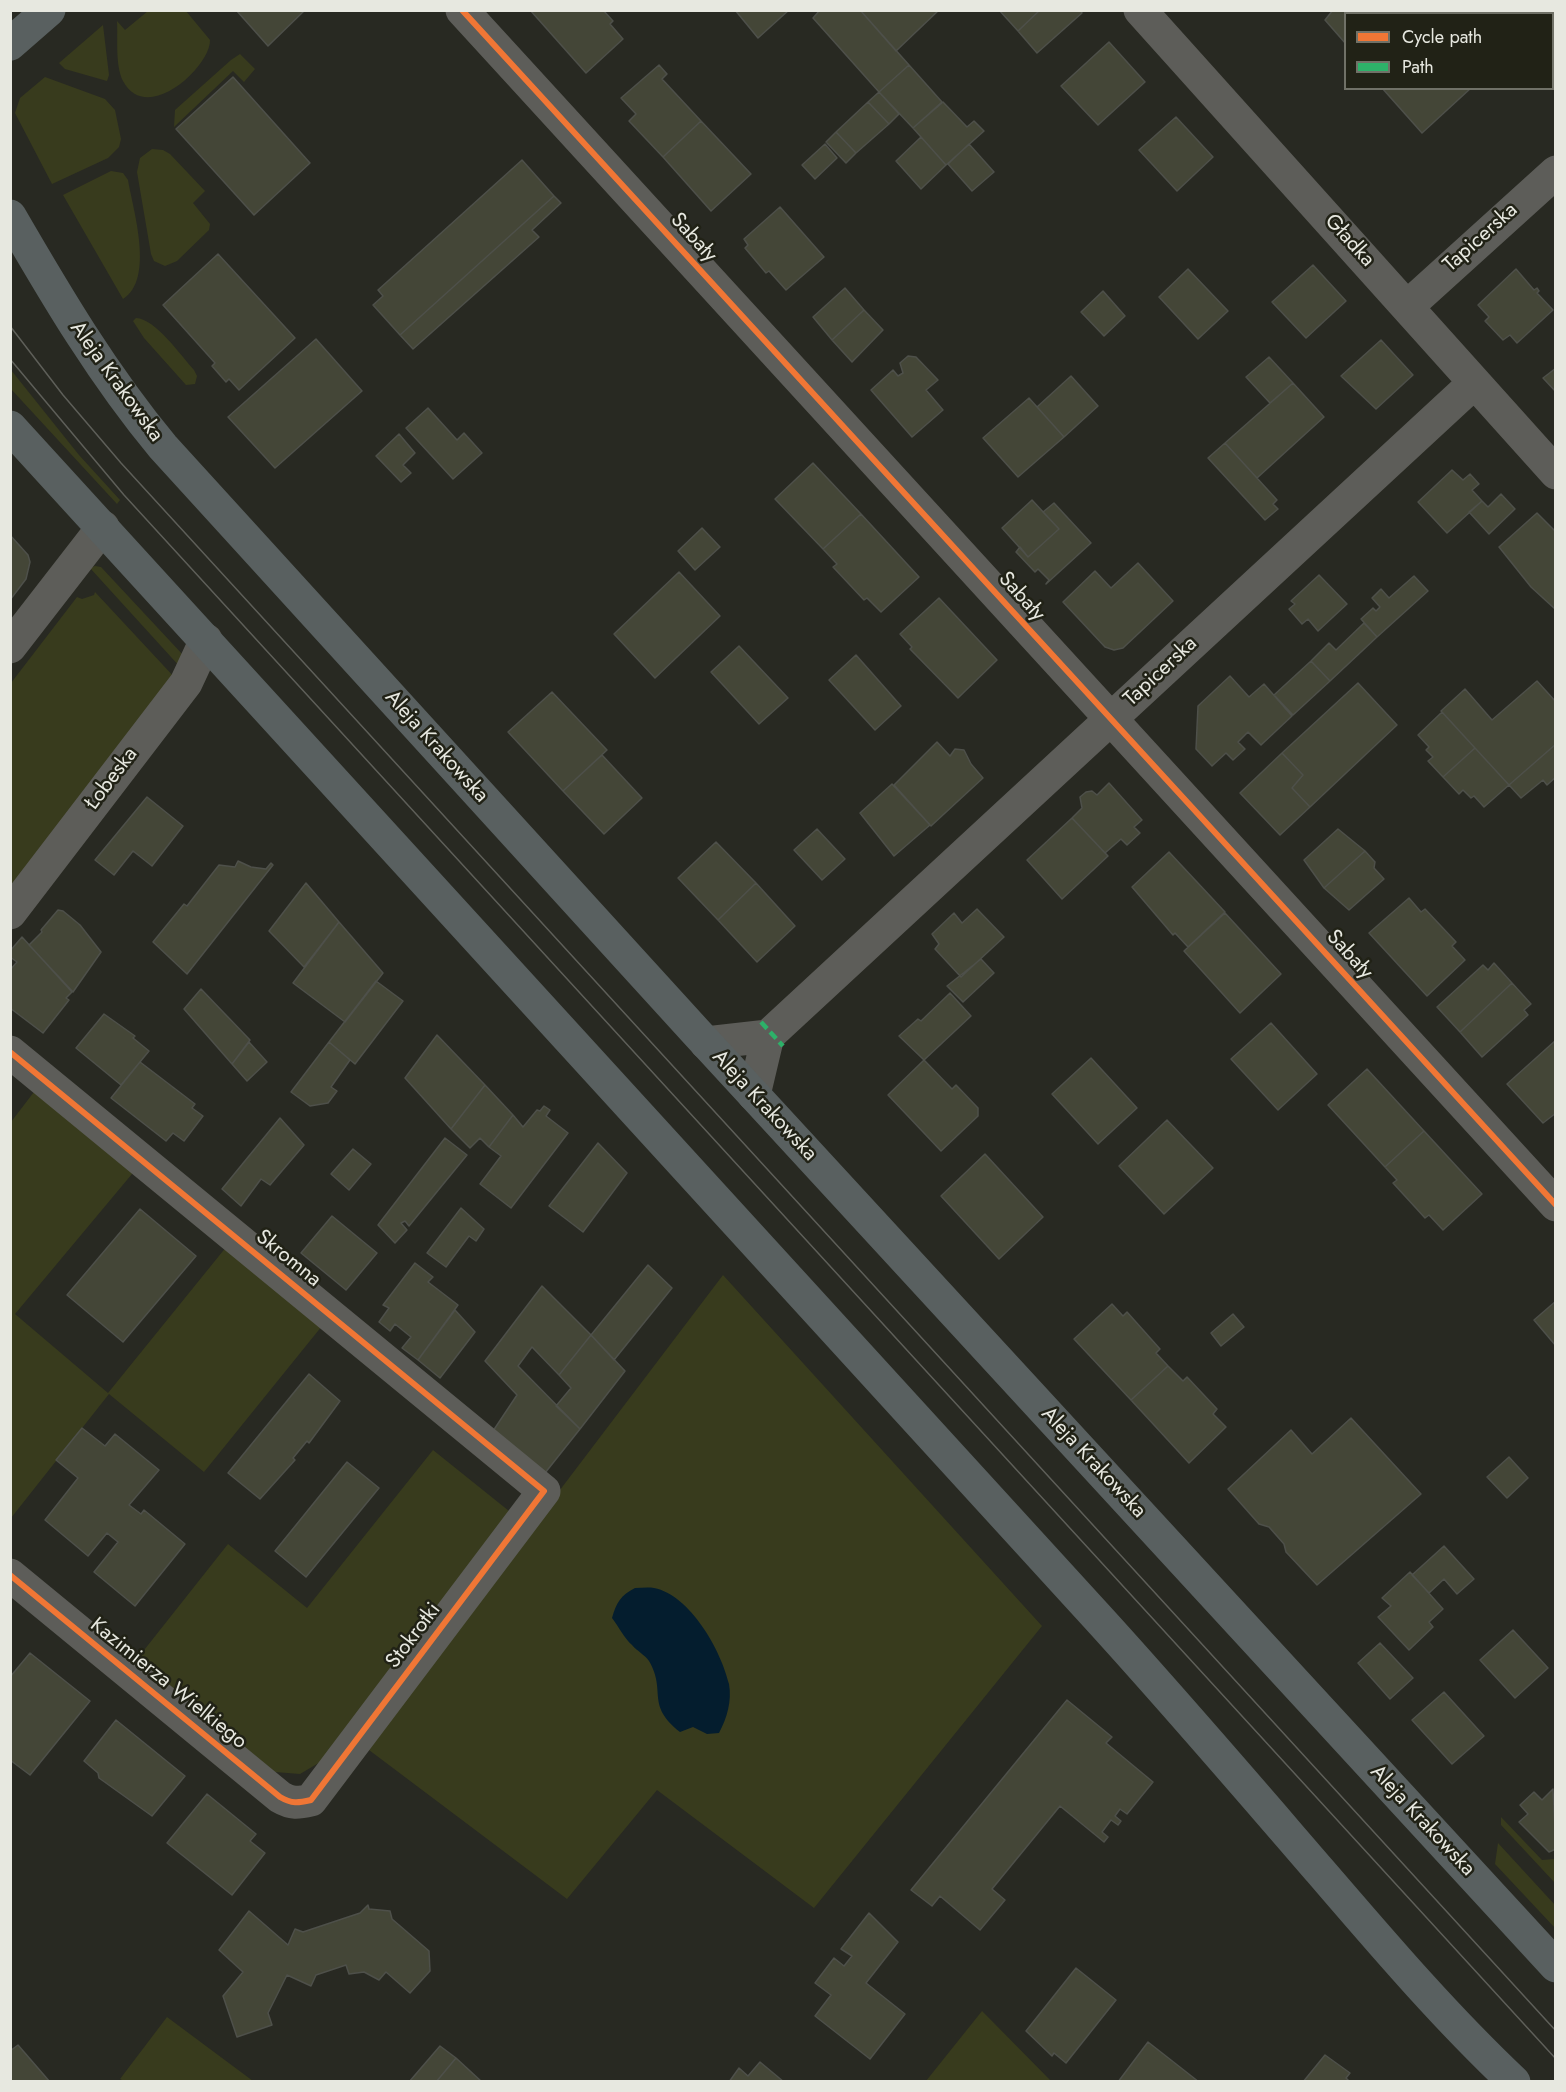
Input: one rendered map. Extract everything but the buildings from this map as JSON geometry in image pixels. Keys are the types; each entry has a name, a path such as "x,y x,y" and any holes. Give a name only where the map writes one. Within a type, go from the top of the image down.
{"main road":[{"path":"10,44 49,10"},
{"name":"Aleja Krakowska","path":"10,216 68,316 108,378 163,447 706,1043 1556,1966"},
{"path":"10,427 1113,1634 1445,2013 1514,2082"}],"street":[{"name":"Sabały","path":"462,10 1111,719 1551,1190"},
{"name":"Gładka","path":"1140,10 1556,473"},
{"name":"Tapicerska","path":"1408,306 1556,172"},
{"name":"Tapicerska","path":"768,1036 1474,383"},
{"path":"10,647 103,527"},
{"name":"Łobeska","path":"10,913 186,683 206,640"},
{"path":"706,1043 768,1036 754,1095"},
{"name":"Skromna","path":"10,1052 544,1491"},
{"name":"Stokrotki","path":"311,1800 544,1491"},
{"name":"Kazimierza Wielkiego","path":"10,1575 280,1797 290,1803 311,1800"}],"green space":[{"path":"148,11 186,11 210,40 208,51 189,76 176,87 161,95 147,97 134,93 120,75 117,21 125,30"},
{"path":"103,25 109,75 107,81 65,69 59,63"},
{"path":"240,54 255,69 244,82 233,71 174,127 175,110"},
{"path":"45,77 105,99 115,110 121,139 119,147 108,158 52,184 15,113 20,98"},
{"path":"152,149 163,150 170,154 205,191 193,203 210,224 209,230 177,261 165,266 154,261 151,254 137,172 140,158"},
{"path":"111,171 123,173 128,180 139,243 138,276 133,289 123,299 63,195"},
{"path":"136,318 152,325 168,339 194,370 197,376 195,384 186,385 144,338 133,321"},
{"path":"11,370 79,455 120,500 117,504 11,389"},
{"path":"101,567 184,656 181,668 90,568"},
{"path":"95,592 176,679 11,890 11,683 77,597 82,599 94,595"},
{"path":"37,1088 137,1168 15,1314 108,1393 227,1246 322,1326 204,1472 109,1394 11,1518 11,1122"},
{"path":"723,1275 1042,1626 814,1908 657,1790 567,1899 365,1747"},
{"path":"433,1450 514,1515 322,1761 300,1774 275,1772 137,1659 228,1544 307,1608"},
{"path":"1501,1817 1542,1860 1555,1859 1555,1883 1501,1825"},
{"path":"1498,1843 1555,1905 1555,1928 1495,1864"},
{"path":"982,2011 989,2018 1051,2081 926,2081"},
{"path":"167,2017 253,2081 124,2081 120,2079"}],"water":[{"path":"635,1588 654,1588 680,1601 702,1626 711,1641 725,1670 730,1690 728,1709 719,1733 707,1734 693,1727 680,1732 663,1713 657,1681 649,1661 629,1642 612,1618 620,1600"}],"tram line":[{"path":"10,326 63,395 121,463 1556,2031"},
{"path":"10,359 124,495 1556,2059"}],"marked path":[{"path":"761,1022 783,1046"}],"cycle path":[{"path":"462,10 1556,1205"},
{"path":"10,1052 544,1491 311,1800 302,1802 292,1802 280,1797 10,1575"}]}
